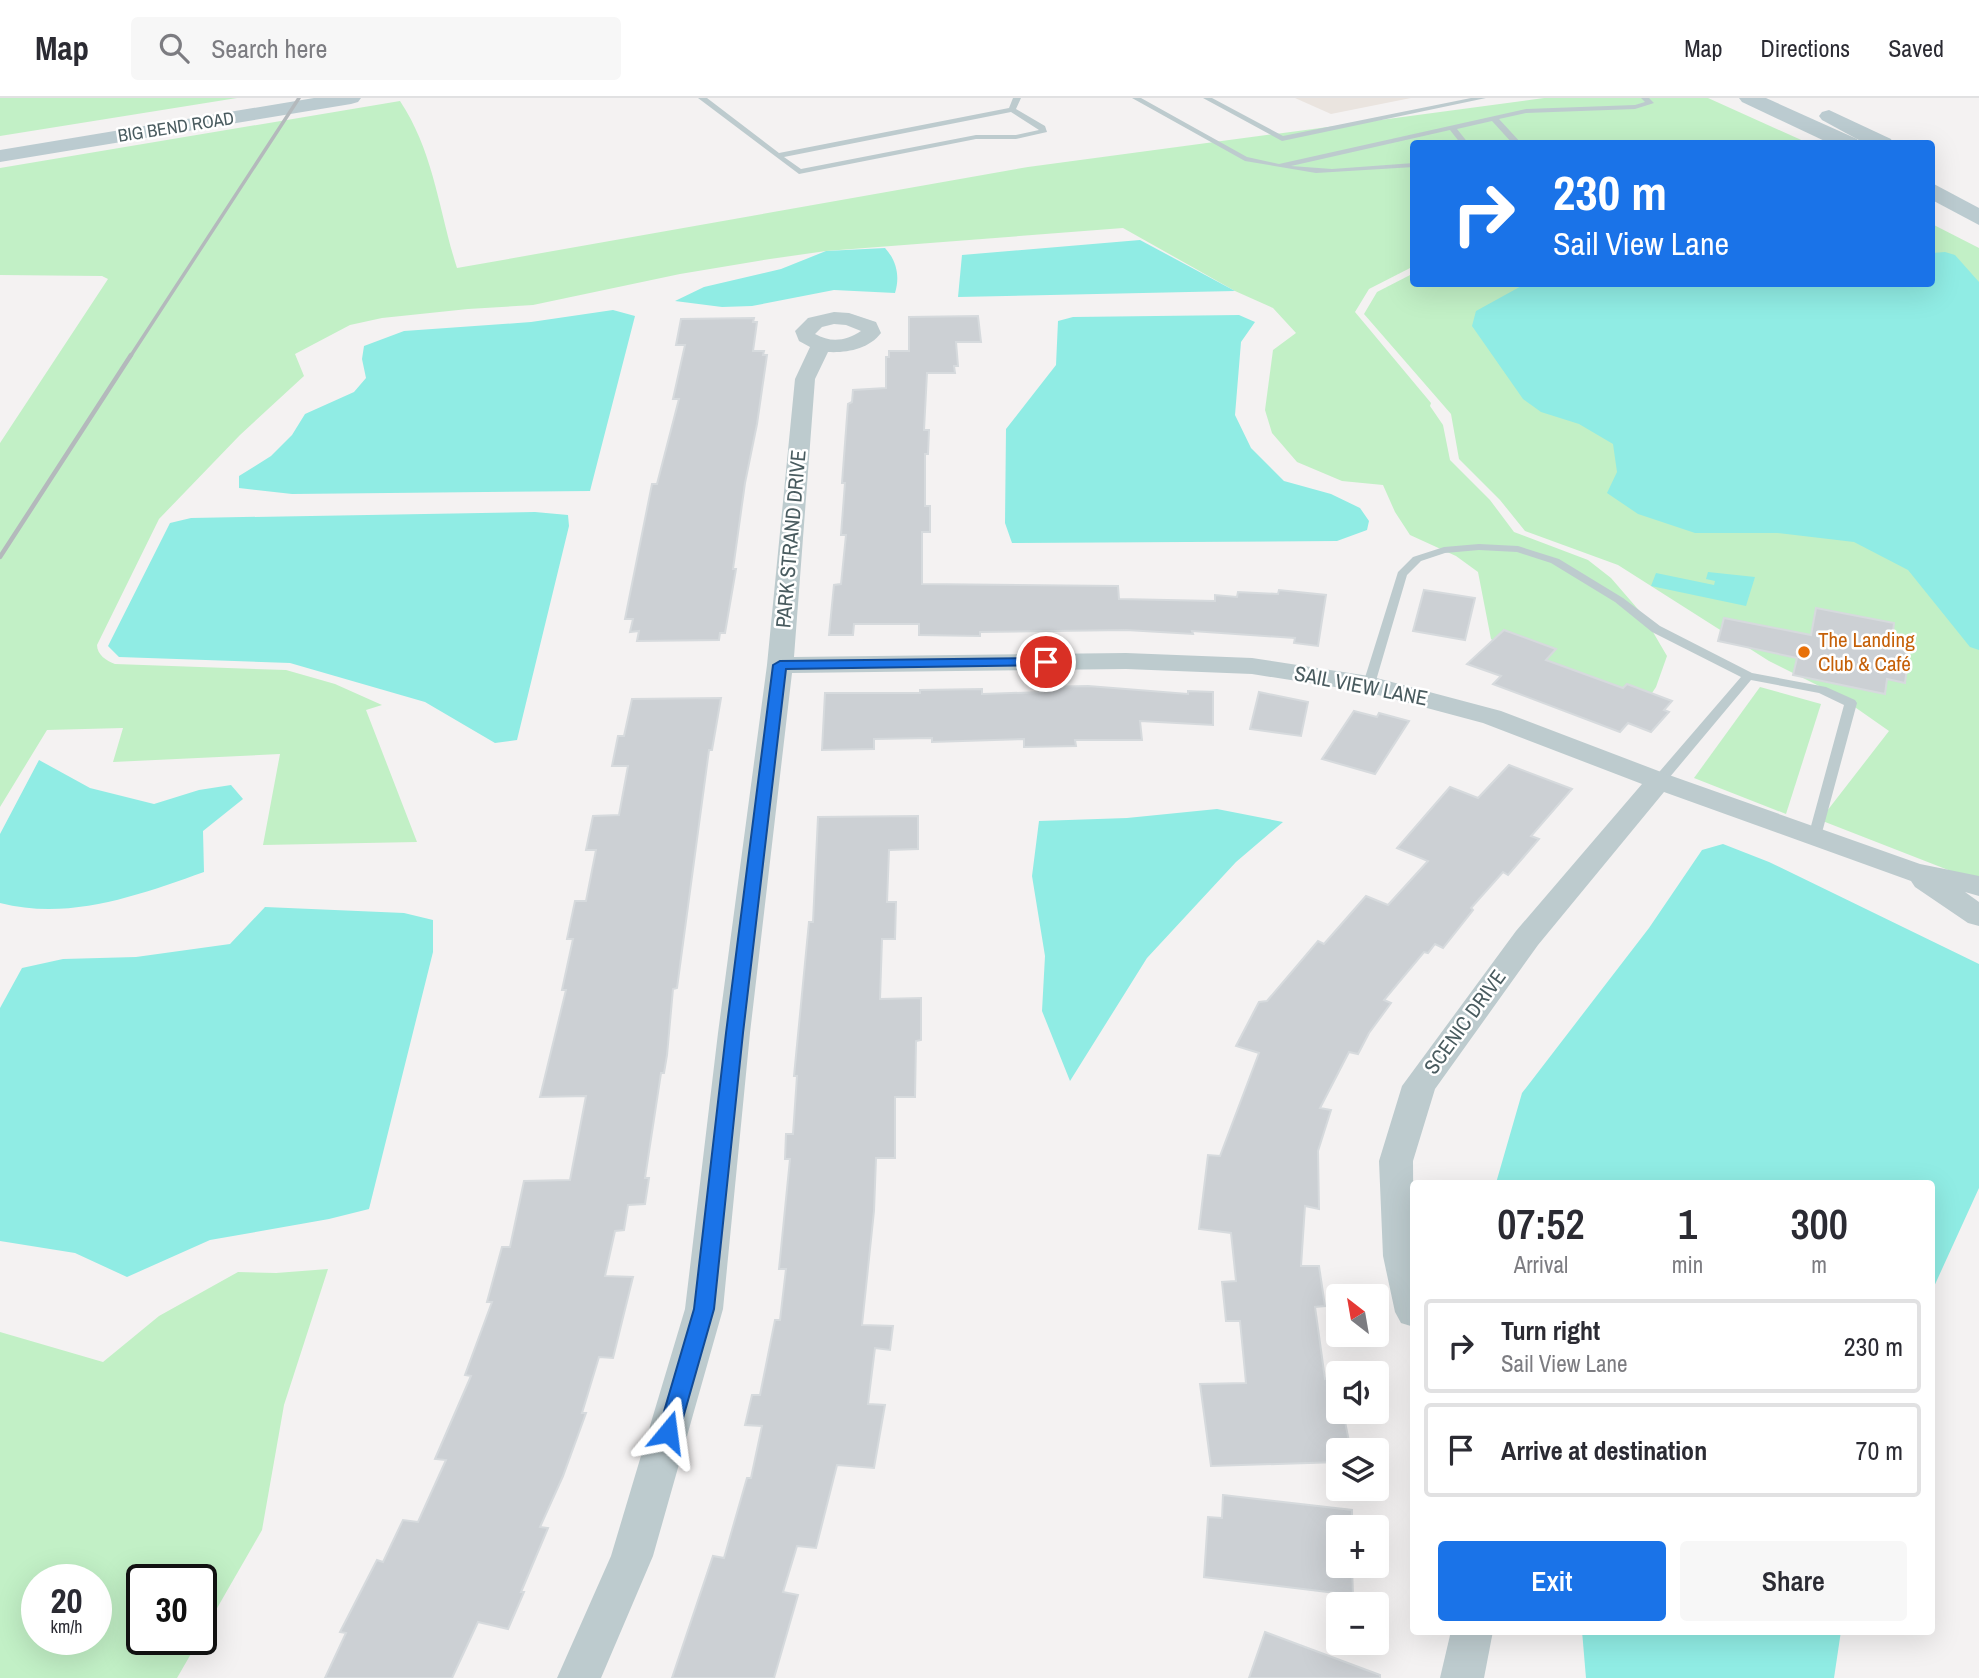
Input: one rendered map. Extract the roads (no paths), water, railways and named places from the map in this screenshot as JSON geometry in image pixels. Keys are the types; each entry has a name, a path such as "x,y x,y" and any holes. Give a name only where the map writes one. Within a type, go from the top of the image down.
{"main road":[{"name":"BIG BEND ROAD","path":"0,144 280,98"},
{"name":"BIG BEND ROAD","path":"0,156 351,98"},
{"path":"1749,98 1840,140"},
{"path":"1787,98 1875,140"},
{"path":"1935,172 1979,197"},
{"path":"1935,192 1979,218"}],"street":[{"name":"PARK STRAND DRIVE","path":"579,1678 632,1556 704,1309 734,1033 780,665 805,379 821,345"},
{"name":"SAIL VIEW LANE","path":"780,665 1126,661 1252,666 1369,684 1492,717 1659,781 1913,872 1979,886"},
{"name":"SCENIC DRIVE","path":"1410,1295 1401,1256 1396,1161 1419,1086 1527,938 1659,781"},
{"name":"SAIL VIEW LANE","path":"1913,872 1979,916"},
{"path":"1462,1678 1471,1635"}],"lane":[{"path":"702,98 778,156 799,172 976,136 1016,137 1043,132 1042,128 1012,110 778,156"},
{"path":"1012,110 1017,98"},
{"path":"1136,98 1245,159 1301,171 1336,171 1410,164"},
{"path":"1207,98 1282,139 1482,98"},
{"path":"1279,166 1526,111 1635,107 1650,103 1645,98"},
{"path":"1494,119 1514,140"},
{"path":"1452,128 1462,140"},
{"path":"1369,684 1402,573 1417,559 1444,550 1479,547 1518,549 1555,561 1619,600 1656,629 1748,676 1822,690 1851,703 1815,837"},
{"path":"1659,781 1748,676"}],"water":[{"path":"1140,240 1235,291 958,297 962,255"},
{"path":"885,248 896,269 895,293 834,290 752,306 722,307 675,301 704,287 781,269 826,251"},
{"path":"1935,253 1955,255 1979,282 1979,650 1970,647 1908,570 1854,542 1777,533 1695,533 1638,514 1607,493 1617,472 1613,444 1579,424 1541,412 1523,399 1472,326 1476,311 1520,287 1935,287"},
{"path":"613,310 635,316 590,491 292,494 239,488 239,476 271,456 292,435 305,414 354,392 366,378 362,359 364,346 404,331 531,322"},
{"path":"1239,315 1255,322 1241,342 1235,415 1251,448 1284,481 1331,494 1360,508 1369,521 1367,530 1337,541 1012,543 1005,523 1006,429 1056,365 1058,321 1073,317"},
{"path":"535,512 568,515 569,526 517,740 495,743 425,702 290,663 119,657 108,646 170,523 191,518"},
{"path":"1708,572 1755,577 1746,606 1651,586 1656,573 1714,585 1715,581 1706,579"},
{"path":"39,760 90,788 154,804 199,790 231,785 243,799 203,831 204,872 129,897 78,907 26,908 0,903 0,834"},
{"path":"1217,809 1283,822 1236,862 1147,958 1070,1081 1042,1011 1045,956 1032,876 1039,821 1127,818"},
{"path":"1723,844 1769,862 1979,964 1979,1188 1935,1284 1935,1180 1497,1180 1522,1093 1649,928 1702,850"},
{"path":"265,907 404,913 433,920 433,952 369,1209 329,1219 210,1240 127,1277 75,1253 0,1241 0,1008 22,968 63,959 136,957 230,944"},
{"path":"1582,1635 1840,1635 1834,1678 1586,1678"}],"railway":[{"path":"130,357 299,98"},
{"path":"0,557 131,355"}],"place":[{"name":"The Landing Club & Café","path":"1804,652"}]}
